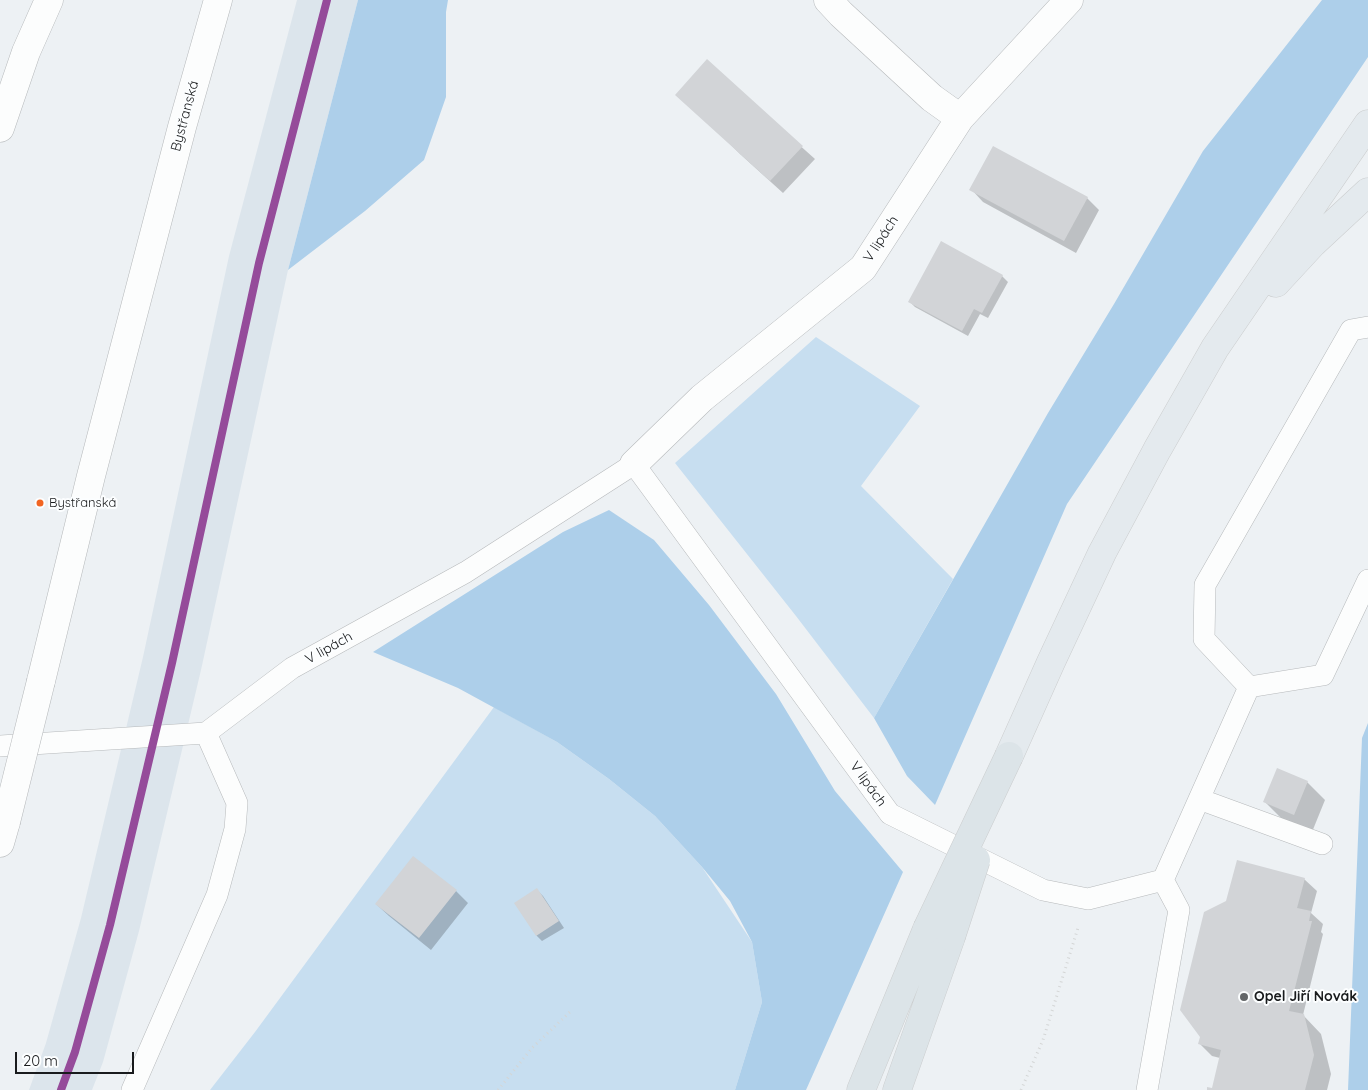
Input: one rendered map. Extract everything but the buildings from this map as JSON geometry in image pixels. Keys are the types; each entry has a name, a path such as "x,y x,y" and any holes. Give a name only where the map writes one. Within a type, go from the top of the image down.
{"highway":[{"path":"861,1090 939,933 1009,756"},
{"path":"897,1090 939,933"}],"main road":[{"path":"1009,756 1050,662 1102,553 1157,450 1216,348 1368,124"},
{"path":"1216,348 1313,243 1368,192"}],"street":[{"path":"0,128 26,52 49,0"},
{"name":"Bystřanská","path":"3,833 91,476 182,127 218,0"},
{"path":"828,0 932,98 960,118"},
{"name":"V lipách","path":"634,464 702,398 862,268 960,118 1069,0"}],"lane":[{"path":"1249,687 1204,639 1205,585 1351,330 1368,327"},
{"name":"V lipách","path":"206,733 292,668 466,572 634,464 890,814 1043,890 1088,899"},
{"path":"1249,687 1323,675 1368,580"},
{"path":"1163,880 1249,687"},
{"path":"0,746 206,733 237,803 235,829 217,895 132,1090"},
{"path":"1199,799 1322,844"},
{"path":"1088,899 1163,880"},
{"path":"1147,1090 1179,910 1163,880"}],"path":[{"path":"1021,1090 1043,1040 1088,899"},
{"path":"498,1090 532,1048 572,1010"}],"shaded area":[{"path":"297,0 358,0 288,270 201,670 139,931 103,1062 92,1090 29,1090 46,1043 81,918 143,657 229,256"},
{"path":"358,0 448,0 446,12 446,97 424,160 365,211 288,270"},
{"path":"1322,0 1368,0 1368,57 1067,504 935,805 907,776 874,718 1048,413 1203,151"},
{"path":"816,337 920,406 861,486 953,579 874,718 675,463"},
{"path":"609,510 654,540 709,605 776,694 835,791 903,872 806,1090 735,1090 762,1002 752,942 730,901 655,816 609,779 557,742 458,688 373,652 563,532"},
{"path":"494,707 557,742 609,779 655,816 702,867 752,942 762,1002 735,1090 210,1090 255,1032"},
{"path":"1368,723 1368,1090 1348,1090 1362,738"}],"transit line":[{"path":"61,1090 75,1052 110,925 172,663 259,263 327,0"}],"place":[{"name":"Bystřanská","path":"40,503"},
{"name":"Opel Jiří Novák","path":"1244,997"}]}
